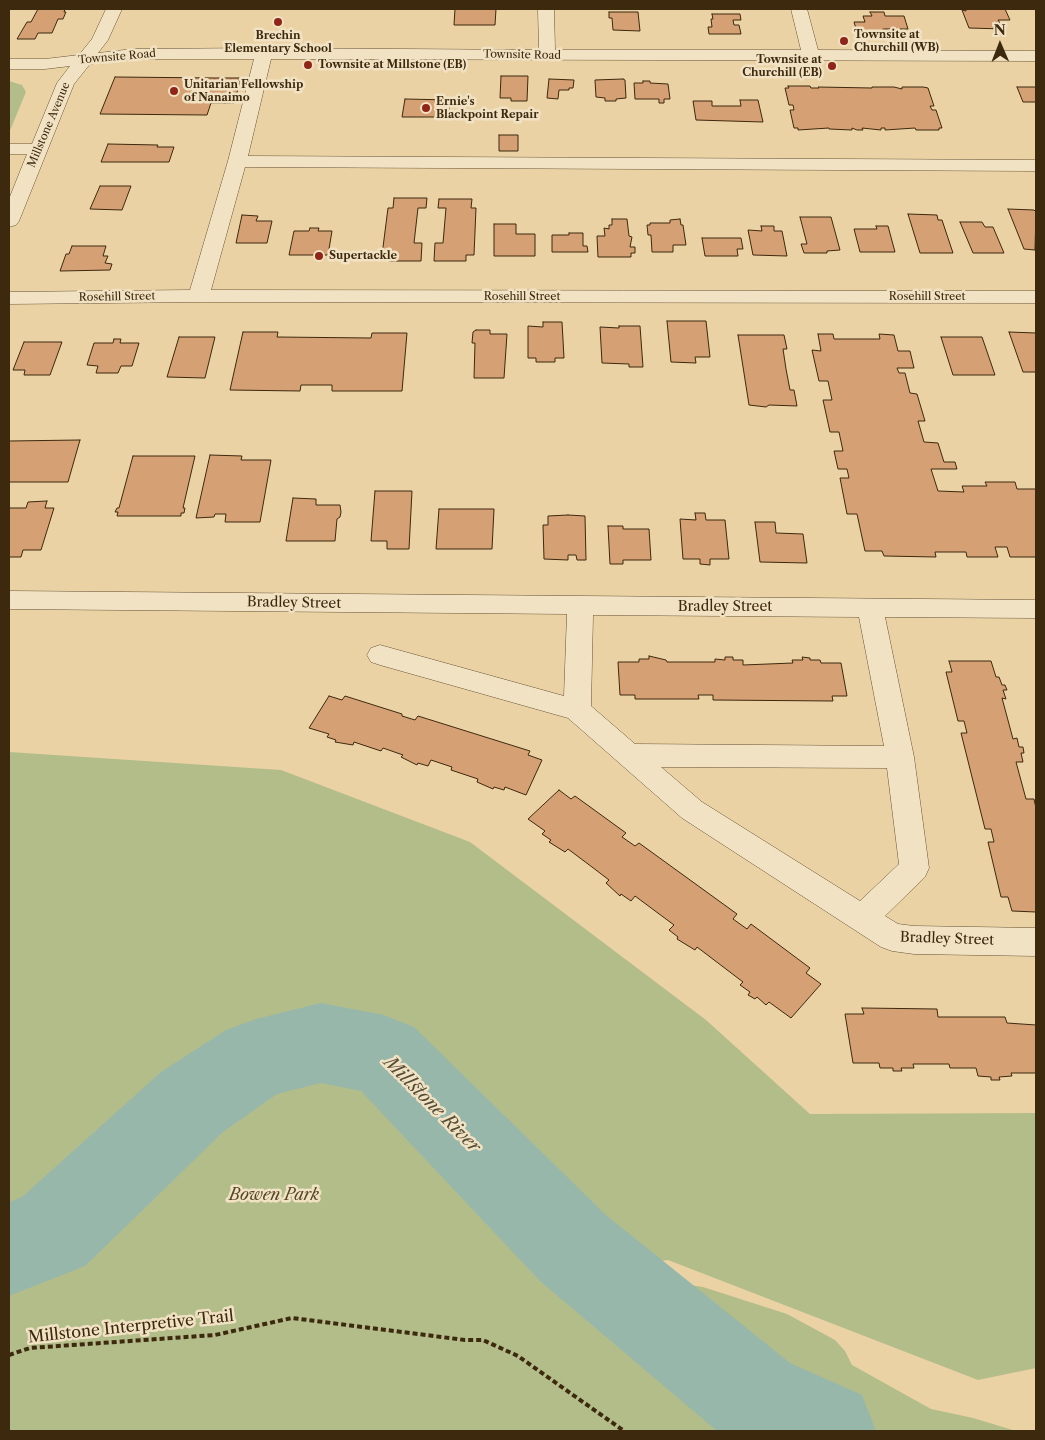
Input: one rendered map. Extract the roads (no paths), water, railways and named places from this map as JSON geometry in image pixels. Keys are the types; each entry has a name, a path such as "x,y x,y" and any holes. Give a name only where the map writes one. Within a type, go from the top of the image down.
{"street":[{"name":"Millstone Avenue","path":"9,221 66,83 100,40 114,9"},
{"path":"546,9 546,55"},
{"path":"799,9 811,56"},
{"path":"199,296 238,161 264,53"},
{"name":"Townsite Road","path":"9,64 45,64 133,54 1036,56"},
{"path":"9,149 39,149"},
{"path":"238,161 1036,166"},
{"name":"Rosehill Street","path":"9,298 199,296 1036,297"},
{"name":"Bradley Street","path":"9,600 1036,609"},
{"path":"577,710 580,606"},
{"path":"862,919 914,868 900,758 870,608"},
{"name":"Bradley Street","path":"380,655 577,710 692,810 892,937 914,940 1036,942"},
{"path":"628,755 900,758"}],"waterway":[{"name":"Millstone River","path":"9,1249 52,1233 192,1102 256,1059 321,1043 384,1055 573,1248 755,1398 826,1431"}],"place":[{"name":"Brechin Elementary School","path":"278,22"},
{"name":"Townsite at Churchill (WB)","path":"844,41"},
{"name":"Townsite at Millstone (EB)","path":"308,65"},
{"name":"Townsite at Churchill (EB)","path":"832,66"},
{"name":"Unitarian Fellowship of Nanaimo","path":"174,91"},
{"name":"Ernie's Blackpoint Repair","path":"426,108"},
{"name":"Supertackle","path":"319,256"}],"park label":[{"name":"Bowen Park","path":"274,1195"}]}
